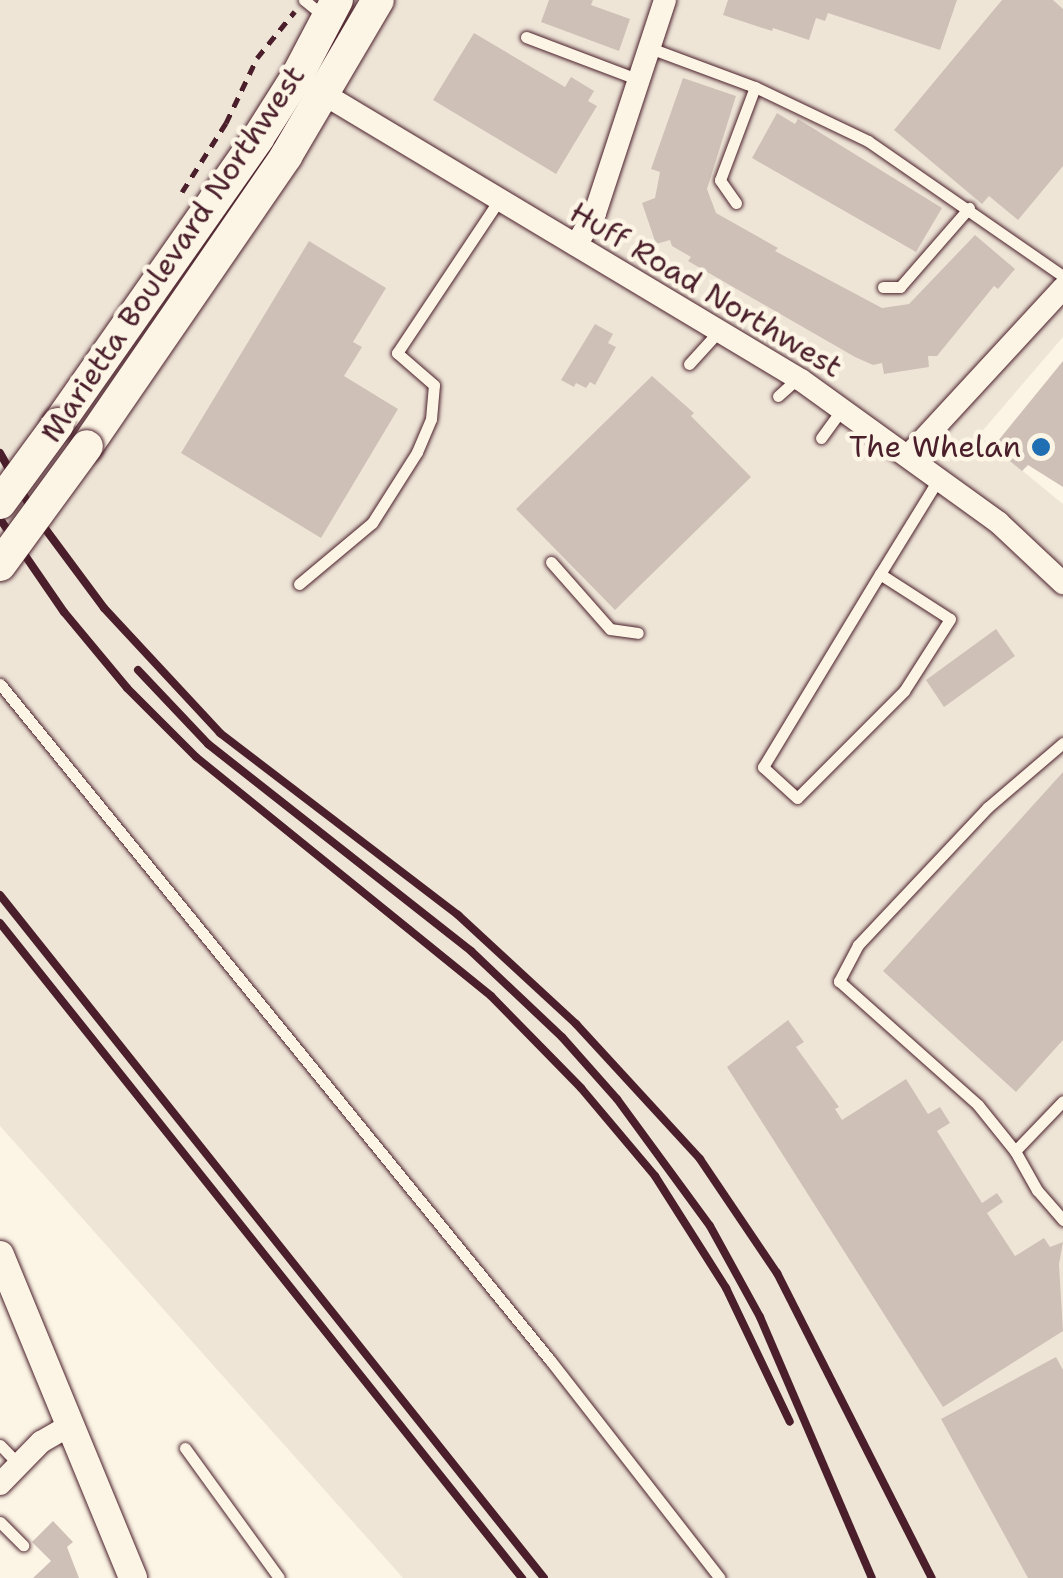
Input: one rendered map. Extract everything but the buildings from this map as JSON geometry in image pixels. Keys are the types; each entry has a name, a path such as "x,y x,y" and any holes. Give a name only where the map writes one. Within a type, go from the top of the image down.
{"main road":[{"path":"0,564 216,262 310,86 357,36 378,0"},
{"name":"Marietta Boulevard Northwest","path":"0,503 310,86 318,5"}],"street":[{"path":"576,245 594,213 665,0"},
{"name":"Huff Road Northwest","path":"310,86 798,378 999,523 1063,583"},
{"path":"909,455 1063,288"},
{"path":"0,1256 133,1578"},
{"path":"0,1484 41,1442 70,1426"}],"lane":[{"path":"318,5 357,36"},
{"path":"526,37 640,80"},
{"path":"650,48 755,87 868,140 1063,276"},
{"path":"736,203 720,180 755,87"},
{"path":"299,584 372,523 417,452 431,418 434,385 397,354 499,200"},
{"path":"883,287 900,287 969,208"},
{"path":"689,364 719,330"},
{"path":"778,396 798,378"},
{"path":"822,438 842,409"},
{"path":"880,574 950,619 904,691 797,798 763,768 880,574 939,478"},
{"path":"551,562 610,629 638,633"},
{"path":"0,684 537,1345 720,1578"},
{"path":"1063,743 988,807 884,917 858,945 840,981 978,1104 1015,1150 1037,1190 1063,1220"},
{"path":"1015,1150 1063,1101"},
{"path":"0,1446 19,1465"},
{"path":"185,1448 279,1578"},
{"path":"0,1522 24,1546"}],"path":[{"path":"277,36 318,5"}],"shaded area":[{"path":"0,0 1063,0 1063,337 979,435 1063,504 1063,1578 403,1578 0,1126"}],"railway":[{"path":"0,453 35,515 104,608 220,733 458,915 576,1024 700,1159 777,1273 932,1578"},
{"path":"0,519 64,612 127,688 196,757 491,996 581,1088 655,1176 726,1288 790,1422"},
{"path":"138,670 208,744 471,951 562,1037 617,1099 710,1226 760,1317 872,1578"},
{"path":"0,895 544,1578"},
{"path":"0,923 522,1578"}],"place":[{"name":"The Whelan","path":"1041,447"}]}
